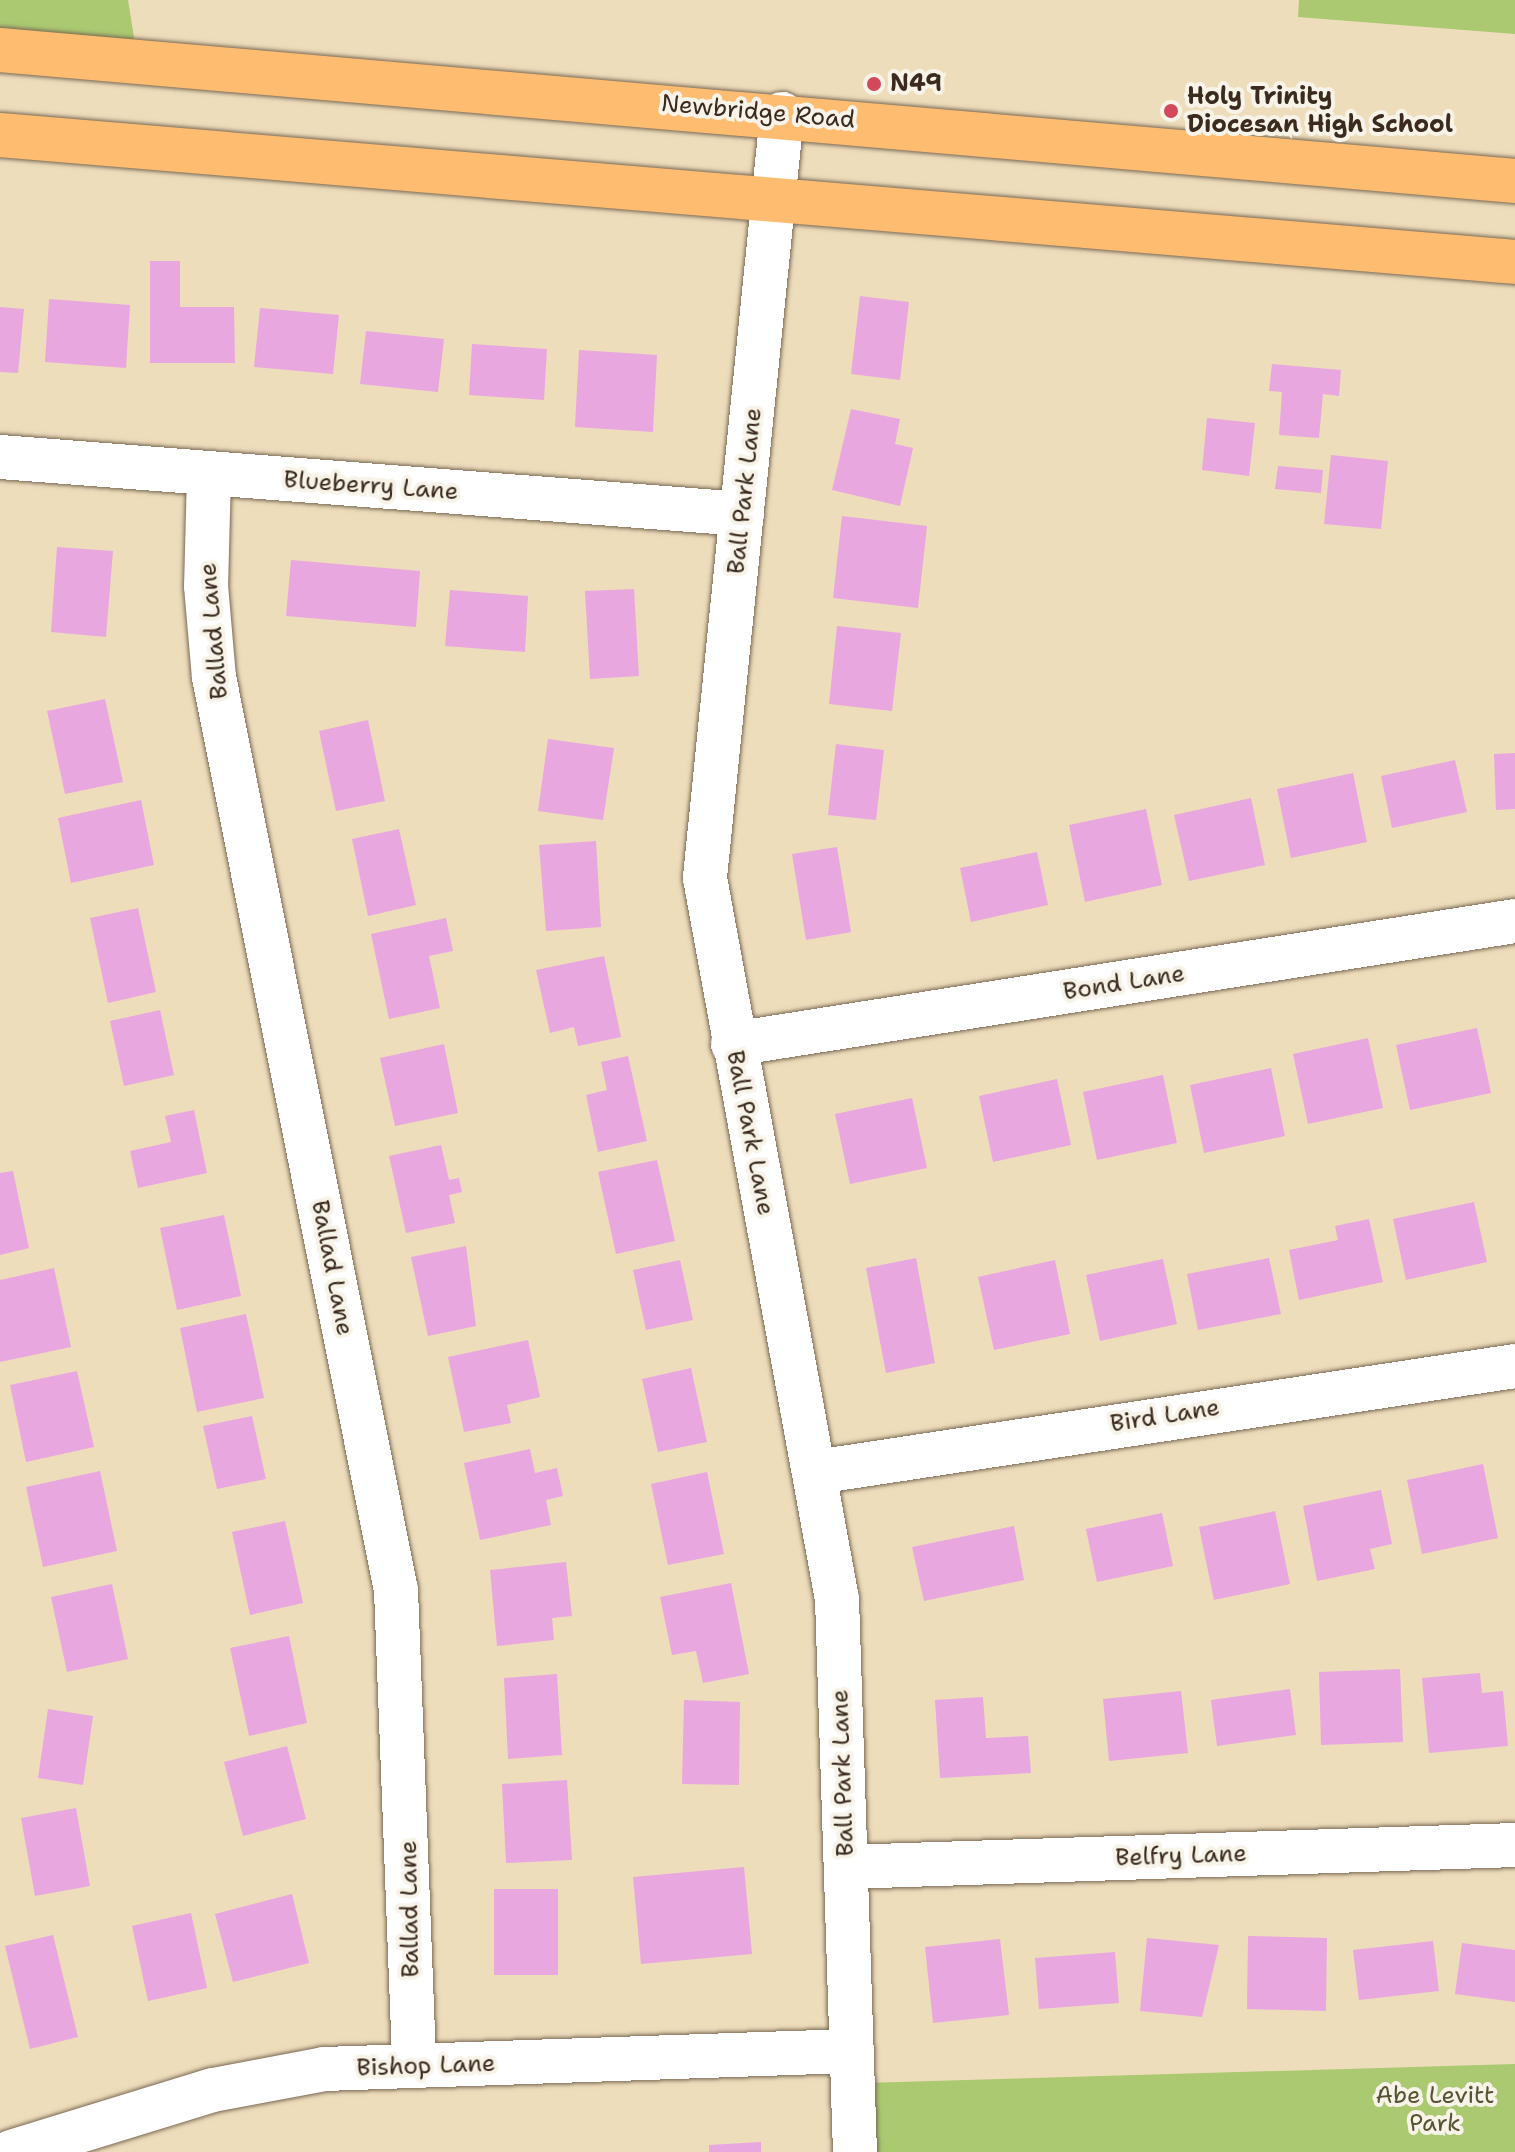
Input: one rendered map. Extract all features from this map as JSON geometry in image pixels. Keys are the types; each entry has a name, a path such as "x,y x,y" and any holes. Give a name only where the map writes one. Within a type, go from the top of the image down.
{"main road":[{"name":"Newbridge Road","path":"0,50 782,114 1515,181"},
{"path":"0,135 776,195 1515,262"}],"street":[{"name":"Ball Park Lane","path":"782,114 705,878 837,1599 855,2152"},
{"name":"Blueberry Lane","path":"0,457 742,514"},
{"name":"Ballad Lane","path":"209,474 206,586 214,677 396,1590 414,2066"},
{"name":"Bond Lane","path":"733,1044 1515,921"},
{"name":"Bird Lane","path":"816,1472 1515,1366"},
{"name":"Belfry Lane","path":"846,1867 1515,1845"},
{"name":"Bishop Lane","path":"11,2152 213,2090 324,2069 851,2051"}],"green space":[{"path":"0,0 128,0 137,56 0,48"},
{"path":"1299,0 1515,0 1515,34 1298,17"},
{"name":"Abe Levitt Park","path":"1515,2064 1515,2152 865,2152 863,2083"}],"building":[{"path":"150,261 180,261 180,307 234,307 235,363 150,363"},
{"path":"860,296 909,302 900,380 851,374"},
{"path":"49,299 130,305 126,368 45,362"},
{"path":"0,307 24,309 18,373 0,372"},
{"path":"260,308 339,315 333,374 254,367"},
{"path":"366,331 444,339 438,392 360,384"},
{"path":"472,344 547,349 544,400 469,395"},
{"path":"579,350 657,355 653,432 575,427"},
{"path":"1272,364 1341,370 1339,396 1323,394 1319,438 1279,435 1282,392 1269,391"},
{"path":"851,409 900,419 895,444 913,448 900,506 832,490"},
{"path":"1207,418 1255,423 1249,476 1202,470"},
{"path":"1331,455 1388,461 1381,529 1324,524"},
{"path":"1278,466 1323,470 1321,493 1275,489"},
{"path":"842,516 927,526 918,608 833,598"},
{"path":"57,547 113,551 106,637 51,632"},
{"path":"291,560 420,571 416,627 286,616"},
{"path":"634,589 639,676 590,679 585,591"},
{"path":"450,590 528,596 525,652 445,646"},
{"path":"837,626 901,633 892,711 829,704"},
{"path":"105,699 123,782 65,794 47,711"},
{"path":"368,720 385,801 336,811 319,731"},
{"path":"548,739 614,748 603,820 538,811"},
{"path":"836,744 884,750 876,820 828,815"},
{"path":"1515,753 1515,809 1496,810 1494,754"},
{"path":"1455,760 1467,812 1392,828 1381,776"},
{"path":"1353,773 1367,842 1291,858 1277,789"},
{"path":"1251,798 1265,865 1189,881 1174,815"},
{"path":"141,800 154,865 71,883 58,818"},
{"path":"1146,809 1162,885 1085,902 1069,825"},
{"path":"399,829 416,905 368,916 352,839"},
{"path":"596,841 601,927 546,931 539,845"},
{"path":"837,847 851,932 806,940 792,854"},
{"path":"1037,852 1048,905 971,922 960,868"},
{"path":"138,908 156,992 108,1003 90,918"},
{"path":"446,918 453,951 429,956 440,1008 389,1019 371,934"},
{"path":"604,956 621,1037 578,1046 574,1027 550,1033 536,970"},
{"path":"160,1010 174,1075 124,1086 110,1021"},
{"path":"1477,1028 1491,1093 1410,1110 1396,1045"},
{"path":"1368,1038 1383,1108 1308,1124 1293,1054"},
{"path":"444,1044 458,1113 395,1126 380,1058"},
{"path":"628,1056 647,1141 598,1152 586,1095 607,1090 601,1062"},
{"path":"1271,1068 1285,1136 1204,1153 1190,1085"},
{"path":"1163,1075 1177,1143 1097,1160 1083,1092"},
{"path":"1057,1079 1071,1145 993,1162 979,1096"},
{"path":"912,1098 927,1168 850,1184 835,1114"},
{"path":"194,1110 207,1173 138,1188 130,1151 171,1142 165,1116"},
{"path":"441,1145 449,1180 459,1178 462,1192 449,1195 455,1223 406,1233 389,1156"},
{"path":"657,1160 675,1241 616,1254 598,1172"},
{"path":"13,1171 29,1248 0,1255 0,1173"},
{"path":"1474,1202 1487,1262 1406,1280 1393,1219"},
{"path":"224,1215 241,1296 177,1310 160,1228"},
{"path":"1369,1219 1383,1282 1299,1300 1289,1250 1338,1240 1335,1226"},
{"path":"466,1246 476,1326 428,1336 411,1257"},
{"path":"916,1258 935,1363 886,1373 866,1268"},
{"path":"1269,1258 1281,1314 1198,1330 1187,1274"},
{"path":"1163,1259 1177,1324 1100,1341 1086,1275"},
{"path":"680,1260 693,1320 646,1330 633,1270"},
{"path":"1055,1260 1070,1334 994,1350 978,1277"},
{"path":"54,1268 71,1347 0,1362 0,1280"},
{"path":"246,1314 264,1398 197,1412 180,1328"},
{"path":"528,1340 540,1397 507,1405 511,1423 464,1432 448,1357"},
{"path":"691,1368 707,1442 658,1452 642,1379"},
{"path":"77,1371 94,1447 26,1462 10,1385"},
{"path":"252,1416 266,1479 217,1489 203,1426"},
{"path":"530,1449 535,1473 557,1468 563,1496 546,1500 551,1525 480,1540 464,1463"},
{"path":"1483,1464 1498,1538 1422,1554 1407,1480"},
{"path":"100,1471 117,1551 43,1567 26,1487"},
{"path":"707,1472 724,1554 668,1565 651,1484"},
{"path":"1381,1490 1392,1544 1370,1549 1375,1569 1317,1581 1303,1506"},
{"path":"1275,1511 1290,1584 1214,1600 1199,1527"},
{"path":"1162,1513 1173,1566 1097,1582 1086,1529"},
{"path":"285,1521 303,1603 250,1615 232,1532"},
{"path":"1014,1526 1024,1580 924,1601 912,1547"},
{"path":"566,1562 572,1616 552,1618 554,1640 497,1646 490,1570"},
{"path":"731,1583 749,1674 703,1683 696,1651 672,1655 660,1597"},
{"path":"112,1584 128,1659 67,1672 51,1597"},
{"path":"289,1636 307,1723 249,1736 230,1648"},
{"path":"1400,1669 1403,1742 1321,1745 1319,1672"},
{"path":"1480,1673 1482,1693 1503,1691 1508,1746 1429,1753 1422,1678"},
{"path":"557,1674 562,1755 508,1759 504,1678"},
{"path":"1290,1689 1296,1735 1217,1746 1211,1700"},
{"path":"1181,1691 1188,1753 1109,1761 1103,1699"},
{"path":"983,1697 986,1738 1028,1736 1031,1773 940,1778 935,1700"},
{"path":"684,1700 740,1702 739,1785 682,1784"},
{"path":"48,1709 93,1716 83,1785 38,1778"},
{"path":"287,1746 306,1819 243,1836 224,1762"},
{"path":"567,1780 572,1860 506,1863 502,1784"},
{"path":"76,1808 90,1886 35,1896 21,1818"},
{"path":"744,1867 752,1954 641,1964 633,1877"},
{"path":"494,1889 558,1889 558,1975 494,1975"},
{"path":"292,1894 309,1963 233,1982 215,1914"},
{"path":"191,1913 207,1988 148,2001 132,1926"},
{"path":"53,1935 78,2037 30,2049 5,1946"},
{"path":"1248,1936 1327,1938 1326,2011 1247,2009"},
{"path":"1147,1938 1219,1945 1202,2017 1140,2011"},
{"path":"1000,1939 1009,2015 933,2023 925,1947"},
{"path":"1433,1941 1439,1991 1359,2000 1353,1950"},
{"path":"1462,1943 1515,1950 1515,2002 1455,1994"},
{"path":"1115,1952 1119,2003 1039,2009 1035,1958"},
{"path":"761,2142 761,2152 709,2152 709,2145"}],"place":[{"name":"N49","path":"874,84"},
{"name":"Holy Trinity Diocesan High School","path":"1171,111"}]}
